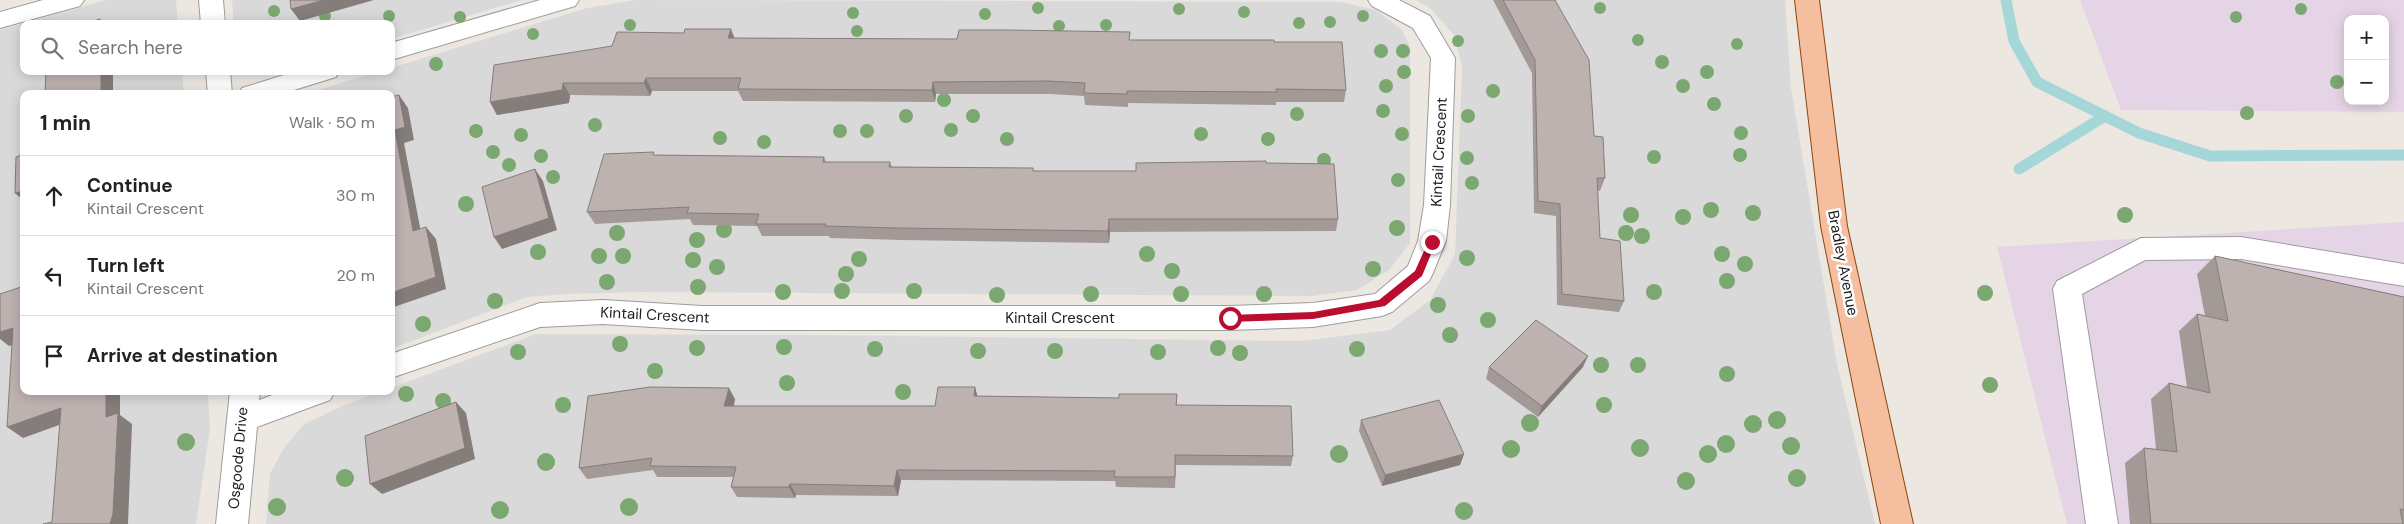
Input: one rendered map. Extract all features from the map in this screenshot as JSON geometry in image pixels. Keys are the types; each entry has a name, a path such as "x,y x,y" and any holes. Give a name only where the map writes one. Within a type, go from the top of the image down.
{"main road":[{"name":"Bradley Avenue","path":"1807,0 1834,226 1897,524"}],"street":[{"path":"0,20 72,0"},
{"path":"211,0 213,20"},
{"path":"395,51 567,0"},
{"name":"Kintail Crescent","path":"395,365 540,315 603,312 702,318 1230,318 1313,315 1382,304 1419,273 1432,242 1437,205 1443,58 1422,22 1380,0"},
{"path":"218,75 220,90"},
{"path":"264,90 314,75"},
{"path":"2102,524 2067,289 2141,249 2241,248 2404,275"},
{"path":"243,405 298,395"},
{"name":"Osgoode Drive","path":"232,524 243,405"}],"shaded area":[{"path":"107,0 176,0 178,20 36,20"},
{"path":"232,0 522,0 395,38 395,20 234,20"},
{"path":"636,0 1341,2 1376,10 1401,29 1410,46 1410,243 1389,270 1357,290 1312,296 639,292 568,294 527,297 395,347 395,90 319,90 366,75 395,75 395,67 587,8"},
{"path":"1416,0 1785,0 1791,88 1837,364 1875,524 266,524 270,474 284,448 304,424 342,406 371,395 395,395 395,387 536,334 814,335 1302,341 1390,330 1430,300 1455,254 1462,68 1455,36 1431,9"},
{"path":"2080,0 2404,0 2404,112 2121,110"},
{"path":"20,24 20,75 182,75 184,90 20,90 20,395 208,395 210,429 196,524 0,524 0,30"},
{"path":"2404,222 2404,524 2067,524 1997,247"}],"building":[{"path":"290,0 324,0 291,9"},
{"path":"1503,0 1555,0 1589,60 1594,136 1603,137 1605,178 1597,178 1600,238 1620,241 1624,301 1562,294 1560,204 1538,201 1535,60"},
{"path":"685,29 731,29 728,38 957,39 959,30 1008,30 1130,32 1129,40 1342,42 1346,90 1276,89 1277,92 1127,91 1127,94 1084,93 1085,83 1048,81 933,82 932,90 738,89 741,78 646,78 644,83 563,83 562,90 490,102 494,65 612,46 617,32 684,33"},
{"path":"46,75 101,75 101,90 45,90"},
{"path":"399,95 405,127 395,130 395,96"},
{"path":"395,130 413,231 426,227 436,277 395,292"},
{"path":"654,152 653,155 824,157 823,162 890,162 889,167 1033,168 1033,171 1136,171 1136,163 1266,161 1266,163 1334,164 1338,219 1109,219 1108,231 756,224 759,214 687,213 689,207 587,212 604,154"},
{"path":"20,156 20,192 15,193 16,157"},
{"path":"535,169 549,218 494,237 482,187"},
{"path":"2215,256 2404,297 2404,510 2400,509 2403,524 2151,524 2144,448 2177,452 2169,383 2210,393 2197,314 2228,321"},
{"path":"20,287 20,395 106,395 106,417 118,413 113,514 110,524 43,524 52,522 61,408 7,427 13,328 0,332 0,294"},
{"path":"1536,320 1588,356 1542,406 1489,367"},
{"path":"650,387 729,388 724,406 935,406 938,387 975,387 974,396 1119,398 1119,394 1177,394 1176,405 1291,406 1293,456 1175,455 1175,477 1114,477 1115,471 897,470 894,486 790,484 789,487 731,487 736,467 650,466 652,458 579,468 588,396"},
{"path":"1439,400 1464,454 1385,475 1361,420"},
{"path":"456,402 465,448 370,484 365,436"}],"waterway":[{"path":"2006,0 2014,41 2037,82 2105,116"},
{"path":"2019,169 2105,116"},
{"path":"2105,116 2139,133 2210,156 2404,155"}],"route":[{"path":"1230,318 1313,315 1382,304 1419,273 1432,242"}]}
